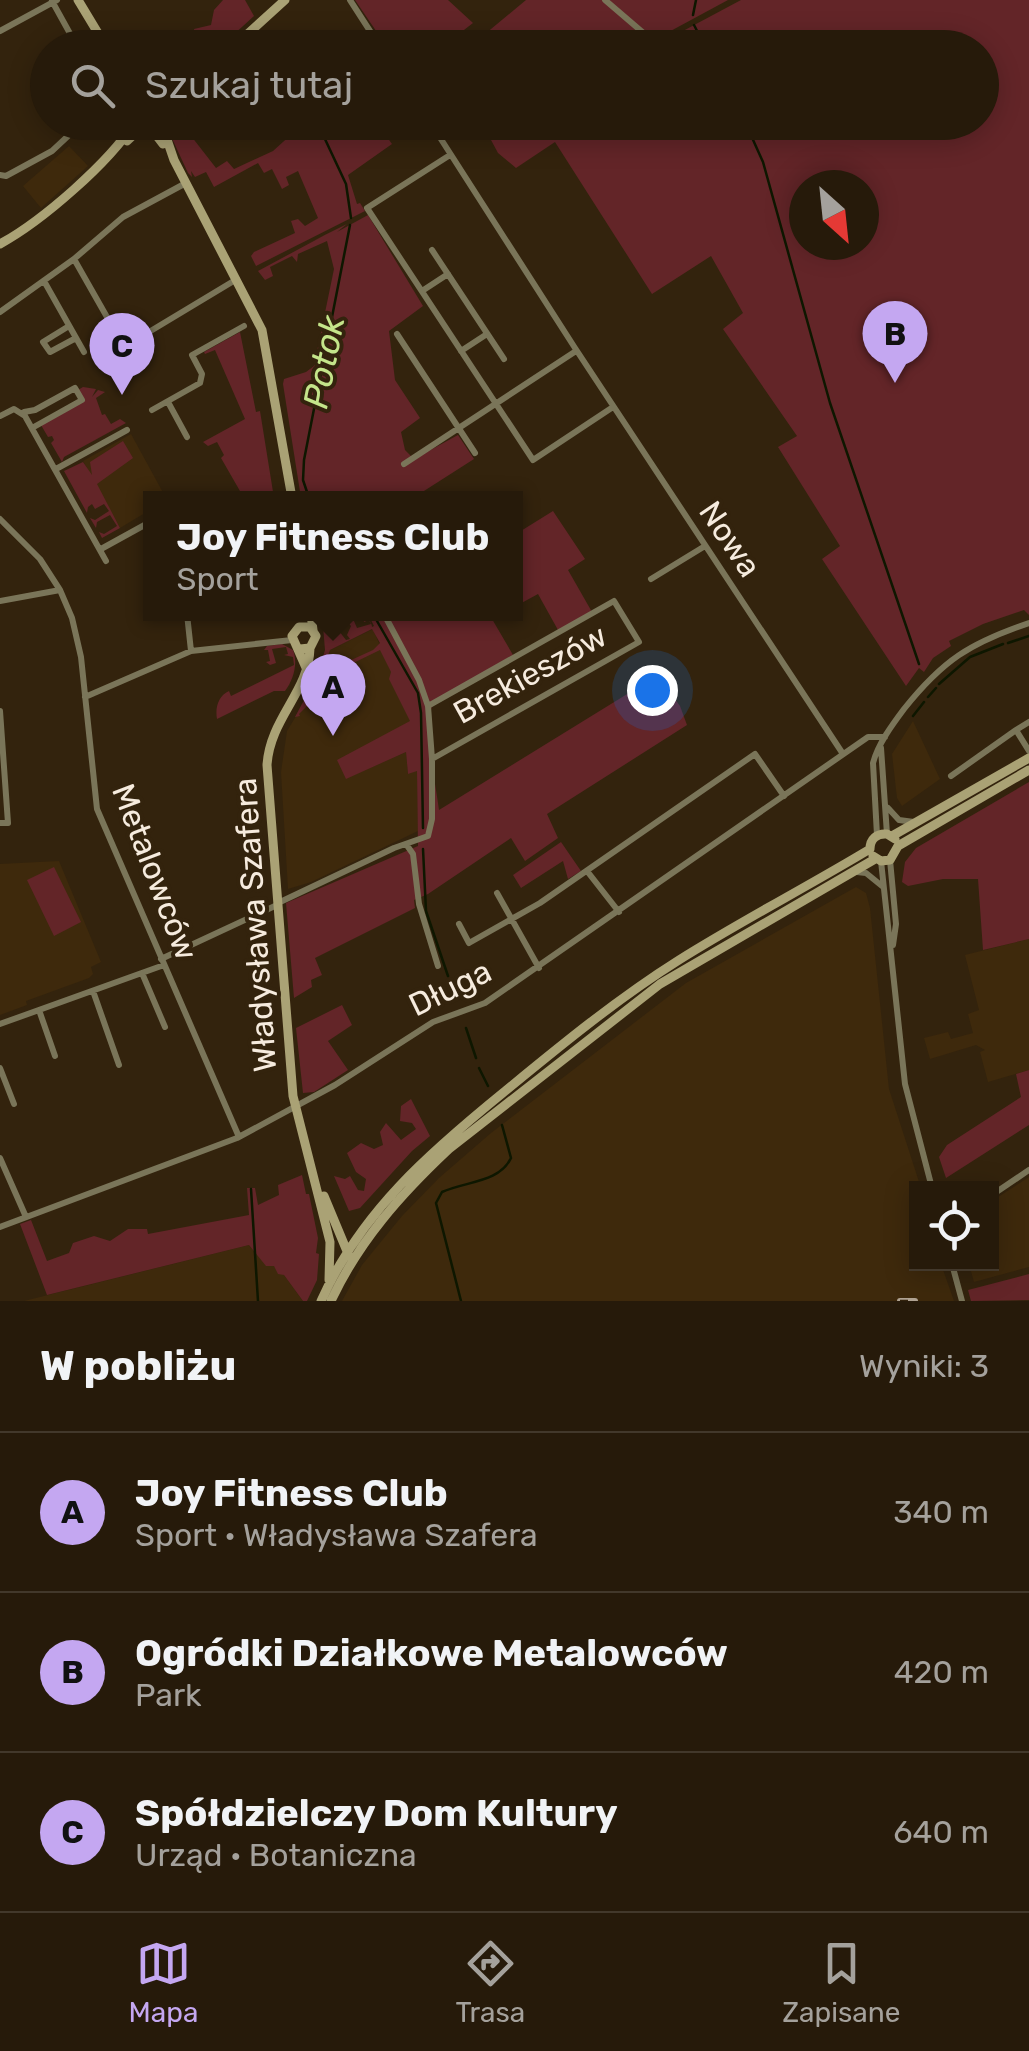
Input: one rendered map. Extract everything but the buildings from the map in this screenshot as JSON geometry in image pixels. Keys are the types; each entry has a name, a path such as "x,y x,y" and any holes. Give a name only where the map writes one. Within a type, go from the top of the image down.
{"street":[{"path":"78,0 97,30"},
{"path":"252,30 285,0"},
{"path":"350,0 369,30"},
{"path":"605,0 640,30"},
{"path":"0,31 54,1 69,30"},
{"path":"0,175 6,176 52,151 64,140"},
{"path":"0,244 27,228 130,140"},
{"path":"160,140 174,160 266,344 291,491"},
{"name":"Nowa","path":"441,140 844,754"},
{"path":"450,155 366,208 533,460 613,407"},
{"path":"0,312 74,259 123,217 186,183"},
{"path":"432,250 504,358"},
{"path":"74,259 124,347 236,279"},
{"path":"422,292 448,274"},
{"path":"44,281 84,352"},
{"path":"70,326 43,342 50,352 76,338"},
{"path":"152,410 200,383 202,374 192,355 244,326"},
{"path":"397,334 475,453"},
{"path":"461,351 487,334"},
{"path":"404,464 576,351"},
{"path":"22,413 75,388 82,400 32,428"},
{"path":"168,402 188,437"},
{"path":"0,416 14,409 22,413 106,561"},
{"path":"56,469 127,430"},
{"name":"Metalowców","path":"0,519 30,548 60,590 79,642 97,809 239,1137"},
{"path":"102,549 143,526"},
{"path":"651,579 705,546"},
{"path":"0,601 60,590"},
{"name":"Brekieszów","path":"408,843 428,836 432,828 428,706 614,601 640,642 432,759"},
{"path":"188,621 192,651"},
{"path":"86,697 192,651 292,640 306,649 316,639 308,628 308,621"},
{"path":"388,621 419,680 428,706"},
{"path":"898,846 885,835 872,773 876,752 922,686 952,656 978,641 1029,623"},
{"path":"292,640 294,632 308,628"},
{"name":"Władysława Szafera","path":"306,649 307,670 277,723 268,753 295,1107 330,1242 327,1287"},
{"path":"0,712 4,823"},
{"path":"952,776 1029,722"},
{"path":"892,951 896,924 879,857 871,841 920,820 1029,754 1016,730"},
{"path":"862,740 868,736 885,737"},
{"path":"862,740 880,747"},
{"name":"Długa","path":"0,1227 239,1137 348,1077 420,1030 485,1003 862,740"},
{"path":"880,747 885,835"},
{"path":"459,924 470,943 511,920 755,754 784,796"},
{"path":"320,1301 348,1258 418,1178 604,1019 1029,770"},
{"path":"886,804 899,820 920,820"},
{"path":"0,1024 142,973 408,843 419,904 438,966"},
{"path":"879,857 905,1084 930,1181"},
{"path":"332,1301 361,1230 402,1180 443,1142 704,945 879,857"},
{"path":"587,871 619,912"},
{"path":"846,875 866,873 882,886"},
{"path":"497,894 539,968"},
{"path":"142,973 165,1027"},
{"path":"93,991 120,1065"},
{"path":"39,1010 56,1056"},
{"path":"0,1068 14,1104"},
{"path":"0,1158 26,1218"},
{"path":"999,1190 1029,1170"},
{"name":"Władysława Szafera","path":"316,1183 336,1222 348,1258"},
{"path":"336,1222 344,1232 361,1230"},
{"name":"Władysława Szafera","path":"330,1242 348,1258"},
{"path":"954,1271 962,1301"}],"shaded area":[{"path":"223,0 245,0 254,16 239,30 194,30 211,25 214,10"},
{"path":"355,0 448,0 473,23 464,30 375,30"},
{"path":"526,0 728,0 672,30 490,30"},
{"path":"741,0 1029,0 1029,615 1024,610 949,641 951,646 933,658 924,672 919,668 906,686 822,559 840,546 778,447 797,436 723,329 743,313 711,256 652,294 555,142 516,168 498,153 491,140 999,140 999,30 685,30"},
{"path":"173,140 194,140 216,168 227,161 234,169 273,151 285,140 389,140 392,144 348,175 357,204 365,211 256,266 251,256 254,252 295,233 291,221 298,219 305,226 318,218 298,171 286,177 289,185 282,189 272,169 264,173 258,163 214,187 206,172 195,177 191,171 192,177"},
{"path":"69,146 88,166 41,208 23,186"},
{"path":"368,215 423,306 389,331 395,380 420,418 401,432 405,450 414,459 458,435 474,459 424,491 300,491 283,384 284,379 314,366 334,269 327,241 298,254 297,262 292,256 270,267 273,276 265,280 258,271 325,235 258,268 347,224 337,232"},
{"path":"240,332 256,412 260,411 273,491 240,491 221,458 224,455 217,442 208,446 203,442 245,419 215,350 204,352"},
{"path":"96,389 92,397 98,390 105,392 96,398 102,415 111,424 120,419 126,423 64,457 62,462 51,443 52,436 48,437 41,425 84,401 78,390"},
{"path":"131,434 162,491 143,491 143,514 120,528 83,461"},
{"path":"123,441 133,458 97,484 120,528 102,538 99,532 104,534 117,526 110,515 97,522 96,528 90,518 95,520 109,511 104,504 95,509 92,504 87,513 64,471 83,462 92,475 90,462"},
{"path":"553,511 585,559 568,570 592,612 558,630 538,594 523,602 523,530"},
{"path":"323,621 340,621 339,631 346,640 350,639 347,635 351,626 347,621 354,621 357,628 371,624 372,627 372,621 493,621 513,655 433,702 429,742 439,810 658,675 680,706 687,725 547,814 558,838 525,861 511,838 414,900 415,908 315,958 322,975 311,980 312,987 294,998 286,903 418,846 417,771 408,774 406,752 346,779 337,760 410,721 380,650 343,668 345,672 335,685 330,683 295,717 319,672 373,650 380,643 372,629 330,650 328,664 320,667 325,650 323,626 329,624"},
{"path":"373,629 412,722 347,778 406,752 408,774 417,770 418,831 288,889 281,772 287,731 318,680 326,652"},
{"path":"282,644 293,650 295,660 293,676 285,691 274,691 217,719 218,703 225,693 229,691 231,696 294,665 293,657 284,655 288,654 286,647 272,649 276,663 266,662 270,661 268,650 264,650 267,646"},
{"path":"913,721 940,779 902,806 897,798 892,754"},
{"path":"1029,782 1029,939 983,950 978,879 943,879 908,886 902,882 905,862 916,848"},
{"path":"561,842 581,871 568,879 563,861 521,888 513,875"},
{"path":"59,861 101,962 91,967 93,974 89,978 0,1015 0,864"},
{"path":"54,867 81,922 54,936 27,880"},
{"path":"856,887 866,893 889,1089 919,1181 909,1181 909,1271 943,1271 954,1301 342,1301 362,1265 439,1178 491,1133 686,983"},
{"path":"1029,939 1029,1070 988,1082 980,1052 985,1050 976,1045 930,1059 924,1038 948,1032 951,1039 973,1033 968,1014 979,1010 965,955"},
{"path":"342,1005 352,1025 328,1041 348,1070 314,1092 303,1093 296,1028"},
{"path":"1029,1070 1029,1125 946,1178 939,1157 947,1145 1021,1097 1016,1074"},
{"path":"411,1099 430,1136 360,1208 349,1211 334,1176 350,1176 358,1190 364,1191 366,1179 356,1172 347,1153 361,1143 374,1149 383,1145 380,1132 386,1123 401,1140 416,1129 412,1123 400,1121 401,1106"},
{"path":"302,1175 319,1254 317,1280 307,1301 274,1266 266,1266 249,1245 47,1295 20,1224 31,1220 47,1261 69,1253 73,1243 94,1236 110,1241 128,1229 147,1229 148,1234 249,1215 247,1188 255,1188 258,1205 279,1195 278,1185"},
{"path":"1029,1177 1029,1267 974,1282 971,1271 999,1271 999,1196"},
{"path":"249,1245 266,1265 274,1266 284,1275 303,1301 24,1301"},
{"path":"1029,1274 1029,1300 971,1301 968,1290"}],"waterway":[{"path":"693,15 696,0"},
{"path":"694,25 697,30"},
{"name":"Potok","path":"325,140 346,184 351,218"},
{"path":"753,140 763,162 830,403 919,664"},
{"name":"Potok","path":"307,491 304,460 350,225"},
{"name":"Potok","path":"377,621 418,693 423,828"},
{"path":"1008,643 1029,636"},
{"path":"939,684 970,657 1003,644"},
{"path":"928,697 936,688"},
{"path":"913,716 924,702"},
{"name":"Potok","path":"423,849 426,911 448,976"},
{"name":"Potok","path":"466,1028 476,1058"},
{"name":"Potok","path":"479,1068 488,1086"},
{"name":"Potok","path":"461,1301 436,1203 442,1192 490,1177 506,1166 511,1158 502,1125"},
{"path":"251,1189 258,1301"}],"railway":[{"path":"900,1301 915,1301"}],"place":[{"name":"Ogródki Działkowe Metalowców","path":"895,383"},
{"name":"Spółdzielczy Dom Kultury","path":"122,395"},
{"name":"Joy Fitness Club","path":"333,736"}]}
